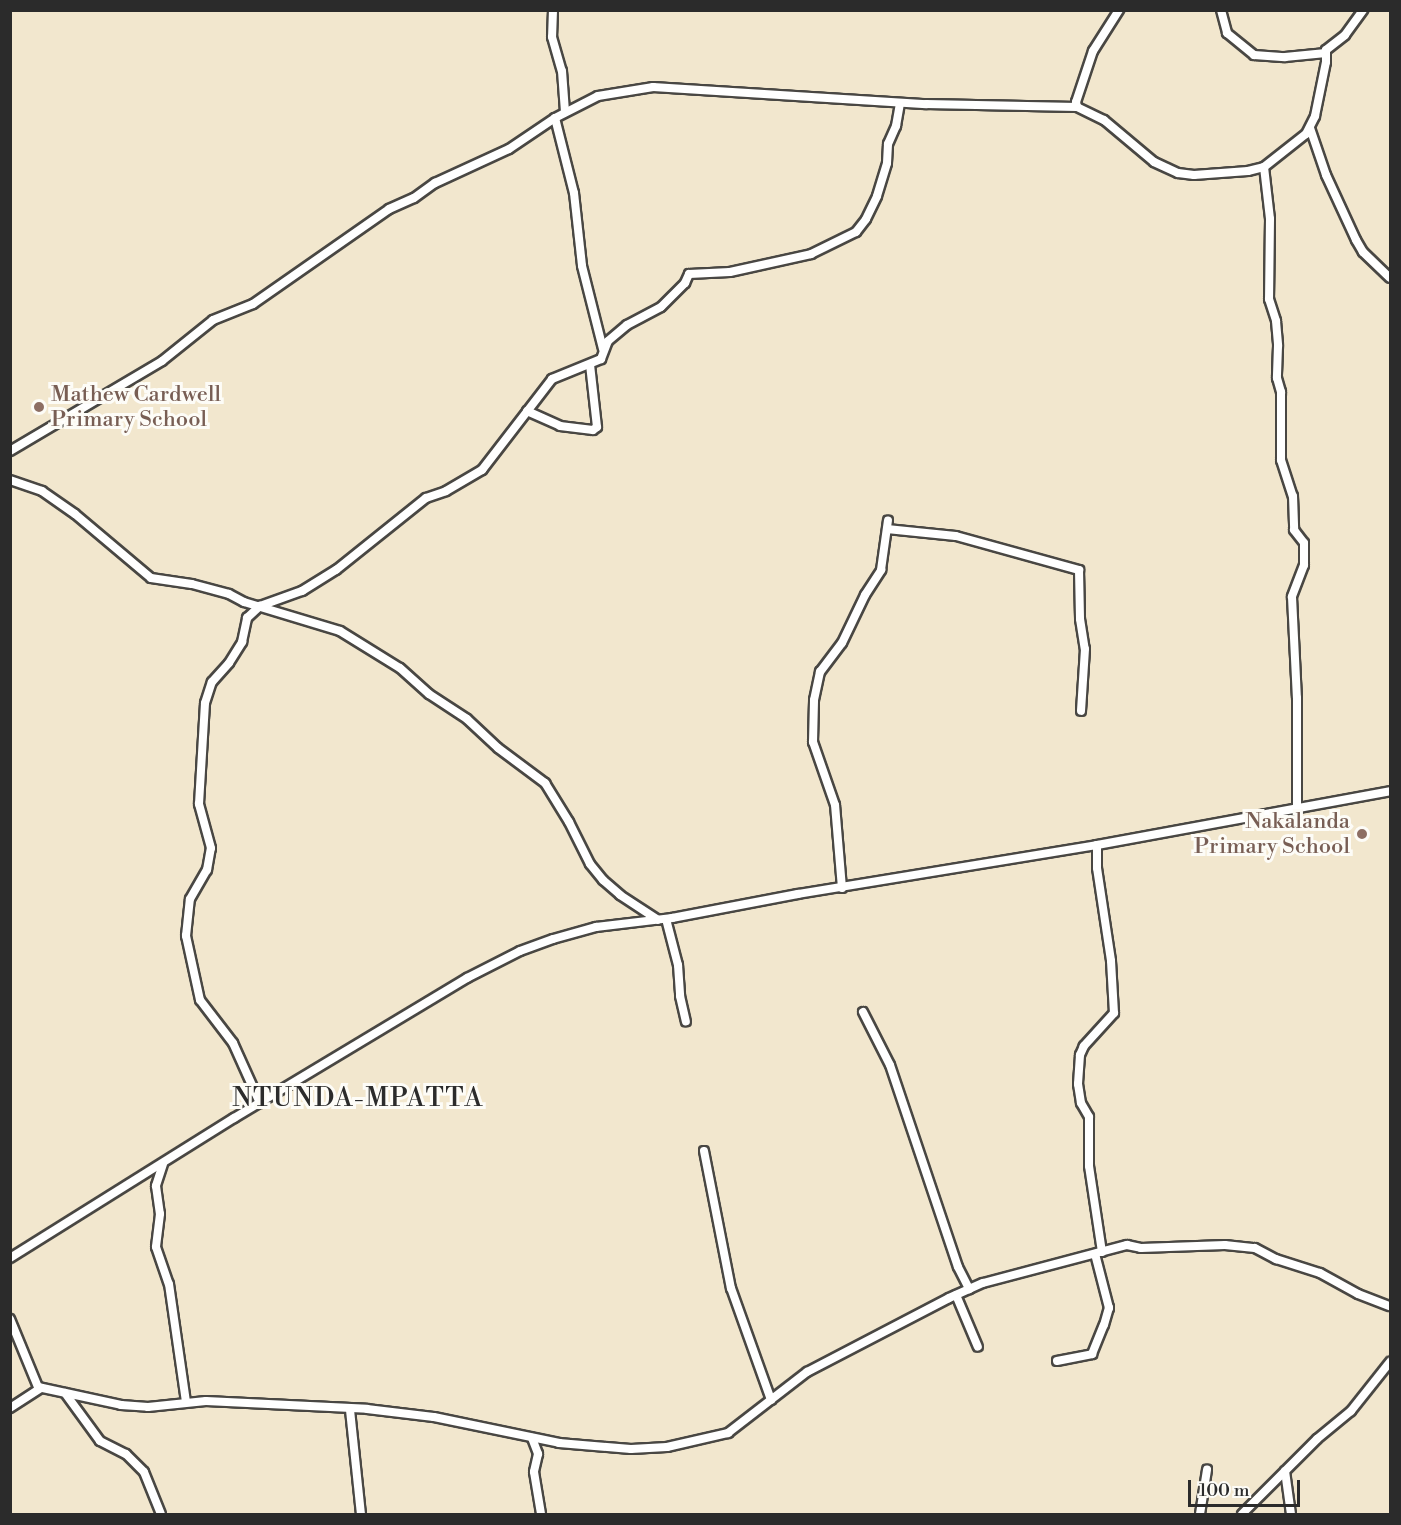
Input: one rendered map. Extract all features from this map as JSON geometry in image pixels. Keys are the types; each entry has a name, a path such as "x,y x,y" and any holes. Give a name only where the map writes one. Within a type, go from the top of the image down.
{"street":[{"path":"553,10 552,37 562,71 566,112"},
{"path":"1077,106 1076,102 1093,51 1119,10"},
{"path":"1221,10 1227,33 1254,55 1285,57 1326,53"},
{"path":"10,451 162,362 213,320 253,304 389,209 414,198 435,183 509,149 555,118 598,96 653,87 900,103 1077,106 1104,120 1155,162 1179,173 1194,175 1264,167 1282,155 1310,128 1326,62 1326,53 1364,10"},
{"path":"260,1102 233,1043 200,1000 186,936 190,899 207,870 211,848 200,804 205,703 212,682 230,663 242,642 247,618 260,606 302,591 336,570 426,498 446,491 482,470 552,380 567,371 601,359 608,341 627,325 661,307 693,272 702,275 719,271 730,272 811,254 856,232 866,219 877,196 887,163 888,144 896,126 900,103"},
{"path":"555,118 574,193 582,266 603,349"},
{"path":"1310,128 1326,175 1356,240 1363,252 1390,278"},
{"path":"1264,167 1270,219 1269,299 1276,321 1278,346 1276,378 1281,392 1281,460 1293,496 1294,530 1304,543 1304,566 1292,597 1297,698 1297,808"},
{"path":"527,411 560,426 593,430 597,428 590,364"},
{"path":"10,480 42,491 68,509 151,578 192,584 340,631 400,668 449,710 467,719 498,748 549,788 590,864 603,880 620,895 662,919 678,964 680,996 686,1021"},
{"path":"842,888 835,805 813,742 814,700 820,672 842,643 865,595 881,570 887,525 956,536 1079,570 1080,619 1085,649 1081,711"},
{"path":"10,1258 260,1102 467,978 520,951 596,927 662,919 1097,845 1390,791"},
{"path":"1057,1361 1092,1354 1109,1308 1098,1253 1089,1166 1089,1117 1081,1103 1078,1084 1080,1055 1084,1046 1114,1013 1111,961 1097,868 1097,845"},
{"path":"863,1012 894,1076 958,1267 969,1289"},
{"path":"704,1151 731,1288 771,1400"},
{"path":"163,1164 156,1186 160,1214 156,1247 169,1284 186,1402"},
{"path":"10,1319 36,1384 41,1388 135,1407 186,1402 236,1402 434,1417 531,1438 616,1449 667,1447 728,1433 807,1372 956,1295 1052,1263 1127,1245 1141,1248 1225,1245 1255,1248 1293,1265 1320,1273 1358,1294 1390,1306"},
{"path":"956,1295 978,1347"},
{"path":"1242,1515 1285,1471 1351,1411 1390,1362"},
{"path":"10,1408 41,1388"},
{"path":"65,1393 100,1441 126,1454 144,1472 161,1515"},
{"path":"350,1410 361,1515"},
{"path":"531,1438 538,1454 534,1472 541,1515"},
{"path":"1200,1515 1207,1470"},
{"path":"1285,1471 1291,1515"}],"place":[{"name":"Mathew Cardwell Primary School","path":"39,407"},
{"name":"Nakalanda Primary School","path":"1362,834"}],"district":[{"name":"NTUNDA-MPATTA","path":"358,1099"}]}
